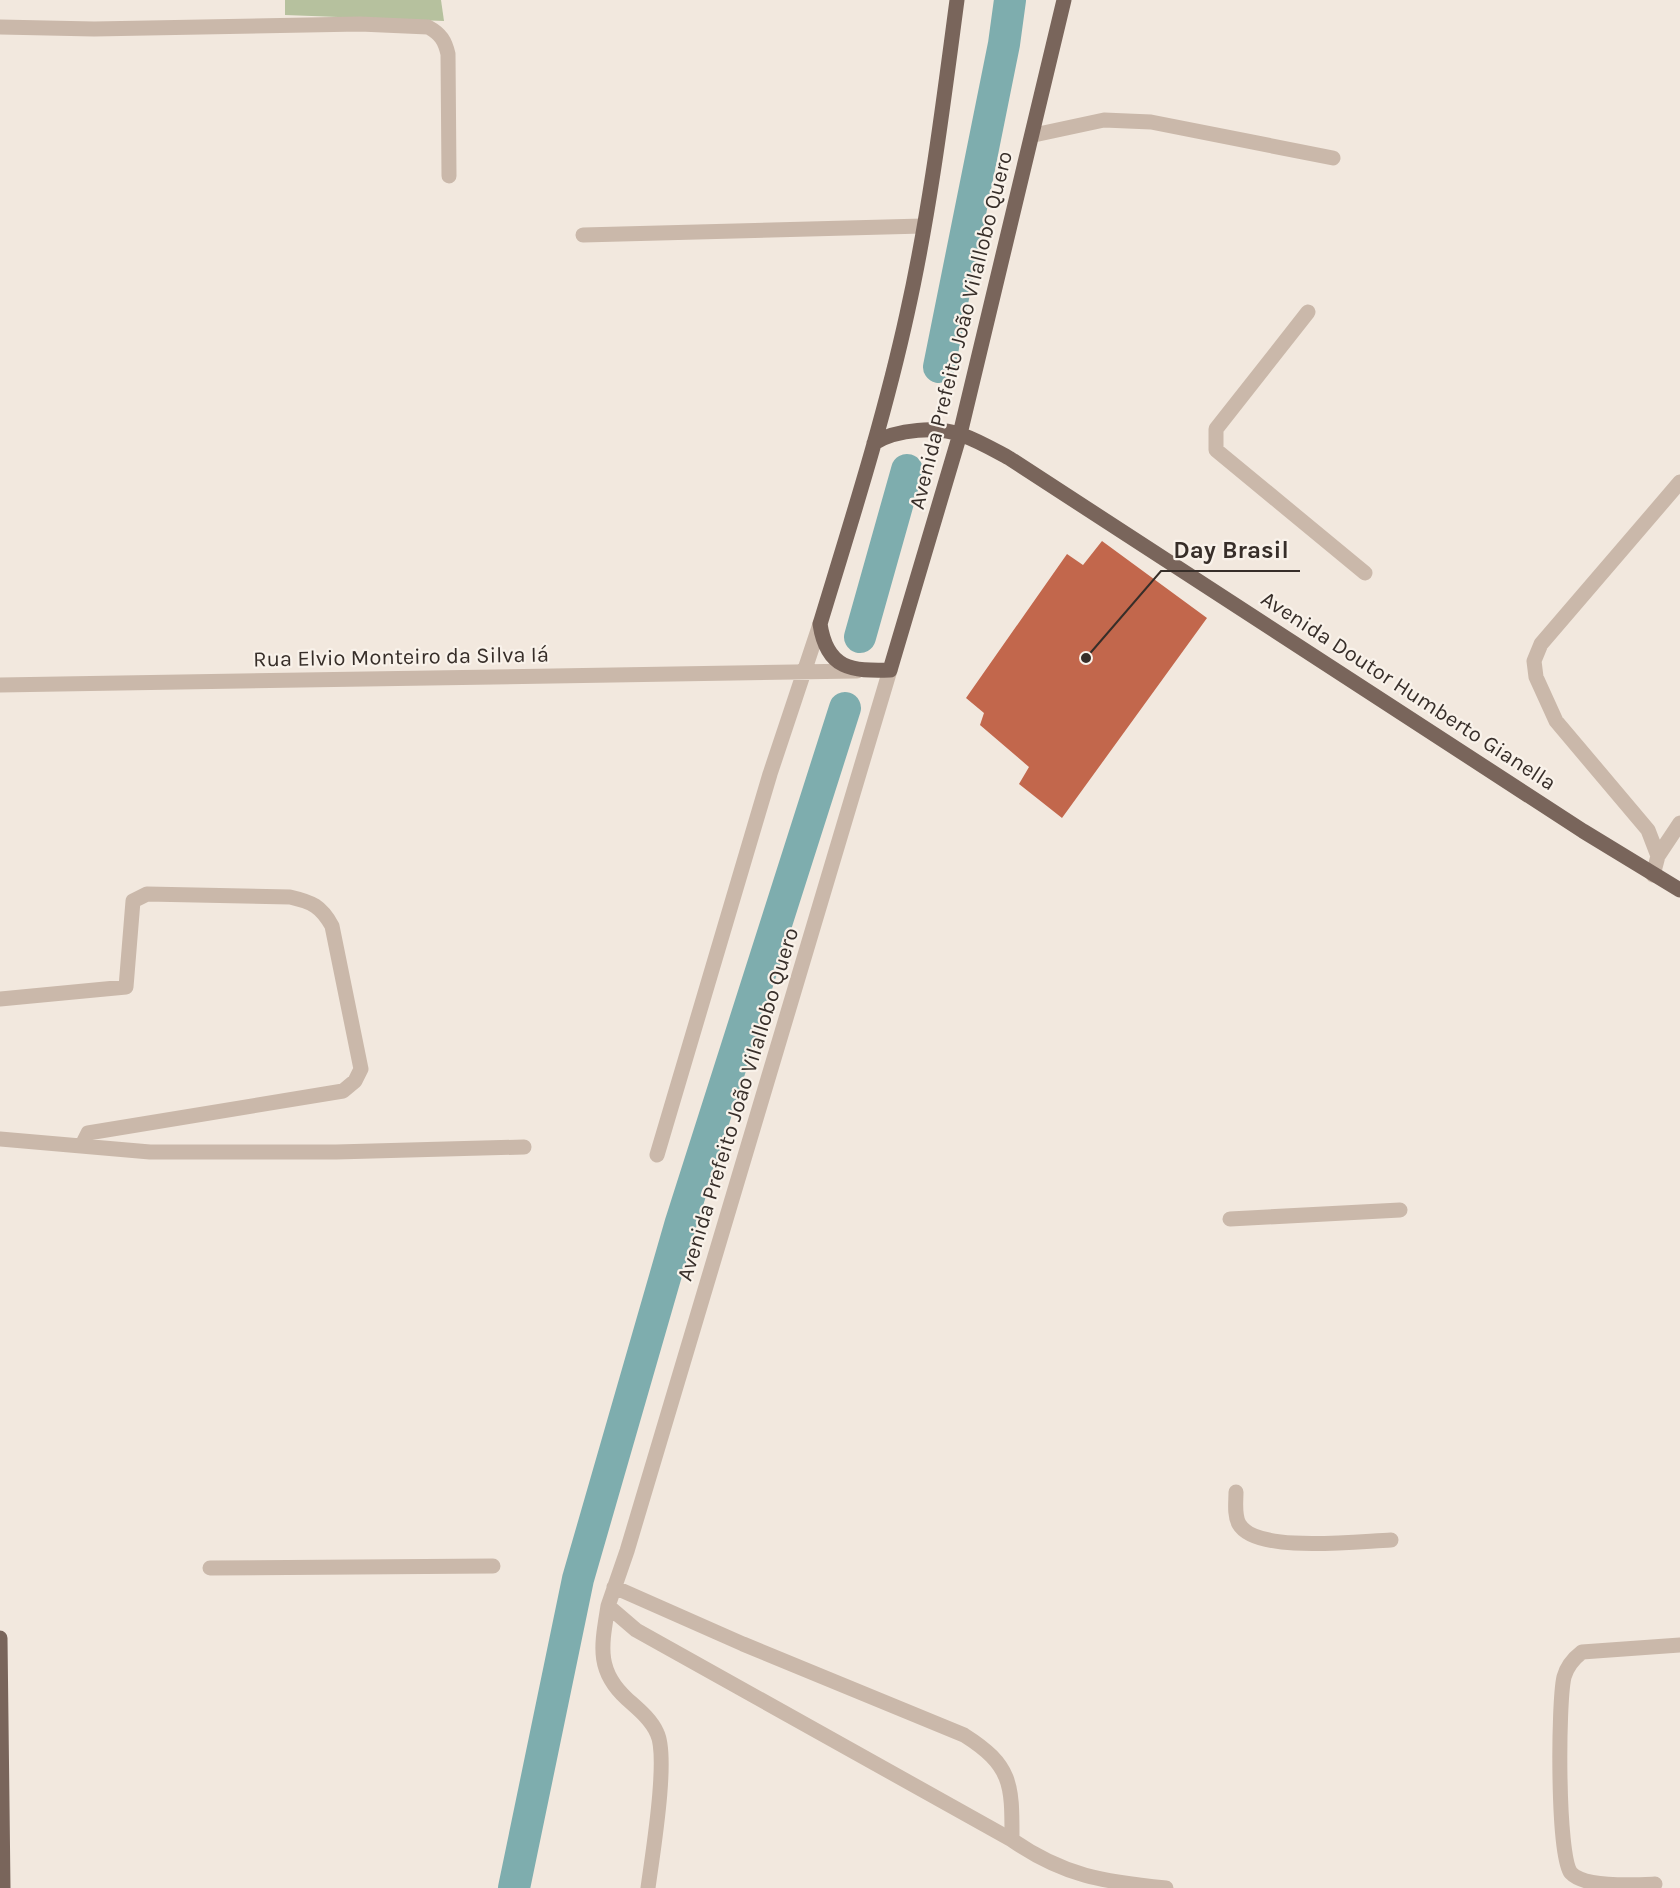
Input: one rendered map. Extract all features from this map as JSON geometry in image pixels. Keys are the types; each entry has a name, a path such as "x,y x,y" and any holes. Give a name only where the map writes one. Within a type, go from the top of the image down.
{"main road":[{"path":"890,670 857,671 833,656 822,637 820,624 874,443 909,306 957,0"},
{"name":"Avenida Prefeito João Vilallobo Quero","path":"890,670 960,434 1034,135 1064,0"},
{"path":"874,443 884,437 901,433 960,434"},
{"name":"Avenida Doutor Humberto Gianella","path":"960,434 1009,458 1653,875 1680,890"},
{"path":"0,1638 3,1888"}],"street":[{"path":"0,27 94,29 360,24 428,27 437,32 444,41 448,54 449,176"},
{"path":"1034,135 1104,120 1151,122 1332,159"},
{"path":"583,235 923,226"},
{"path":"1308,312 1216,429 1216,450 1365,573"},
{"path":"1658,856 1648,830 1634,810 1556,721 1536,677 1534,661 1541,644 1680,482"},
{"path":"657,1155 770,774 820,624"},
{"name":"Avenida Prefeito João Vilallobo Quero","path":"648,1888 661,1784 658,1734 642,1712 618,1691 601,1659 608,1606 627,1551 890,670"},
{"path":"803,673 857,671"},
{"name":"Rua Elvio Monteiro da Silva Iá","path":"0,685 803,673"},
{"path":"1653,875 1658,856 1680,823"},
{"path":"0,999 126,987 133,902 147,894 290,897 308,901 322,909 327,917 332,926 361,1069 355,1081 343,1091 88,1133 82,1145"},
{"path":"0,1139 150,1152 336,1152 525,1147"},
{"path":"1230,1219 1400,1210"},
{"path":"1236,1492 1238,1523 1246,1532 1269,1541 1391,1540"},
{"path":"210,1568 493,1566"},
{"path":"614,1587 742,1644 964,1735 991,1752 1008,1782 1012,1840"},
{"path":"608,1606 636,1630 693,1664 1012,1840 1057,1868 1111,1883 1166,1888"},
{"path":"1655,1884 1605,1887 1583,1881 1571,1874 1566,1859 1562,1830 1560,1736 1564,1678 1574,1658 1582,1652 1680,1645"}],"green space":[{"path":"285,0 441,0 444,21 285,15"}],"building":[{"path":"1102,541 1207,618 1062,818 1019,784 1029,767 980,725 984,713 966,698 1067,554 1083,565"}],"waterway":[{"path":"939,367 1004,44 1010,0"},
{"path":"860,637 907,470"},
{"path":"514,1888 578,1579 681,1222 845,708"}],"place":[{"name":"Day Brasil","path":"1086,658"}]}
